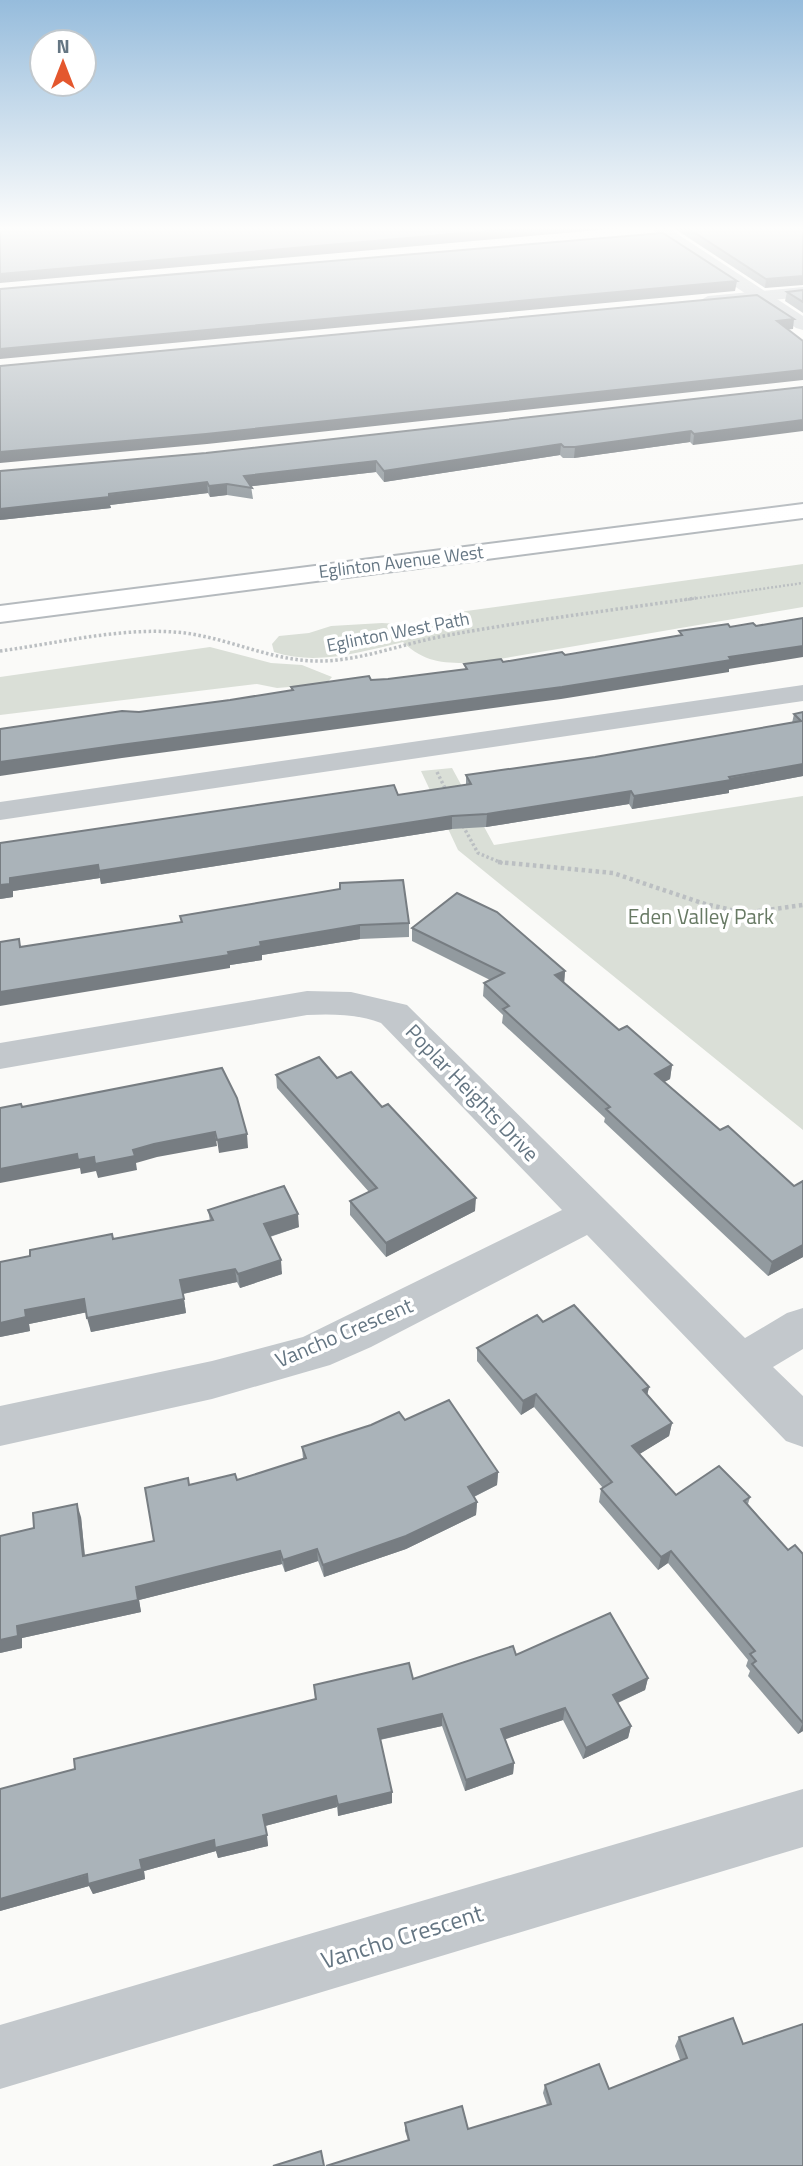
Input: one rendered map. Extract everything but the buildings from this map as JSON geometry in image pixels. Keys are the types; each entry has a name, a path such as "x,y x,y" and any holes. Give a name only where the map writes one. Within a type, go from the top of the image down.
{"main road":[{"name":"Eglinton Avenue West","path":"0,614 803,512"}],"street":[{"path":"0,811 803,694"},
{"name":"Poplar Heights Drive","path":"0,1056 307,1003 340,1000 368,1004 394,1014 413,1030 803,1427"},
{"name":"Vancho Crescent","path":"0,1426 239,1374 314,1352 355,1334 591,1214"},
{"path":"740,1364 803,1326"},
{"name":"Vancho Crescent","path":"0,2057 803,1818"}],"path":[{"name":"Eglinton West Path","path":"0,651 123,635 173,633 198,636 281,657 323,661 450,635 803,583"},
{"path":"427,750 452,803"},
{"path":"463,825 478,853 501,864 613,873 734,911 764,912 803,905"}],"green space":[{"path":"803,564 803,607 476,663 436,661 420,655 403,642 322,658 274,652 272,644 279,636 309,633 331,626 382,623 432,626 452,613"},
{"path":"210,647 271,663 302,665 332,677 326,684 277,688 257,684 0,715 0,677"},
{"name":"Eden Valley Park","path":"452,768 494,845 803,796 803,1130 458,850 421,771"}]}
